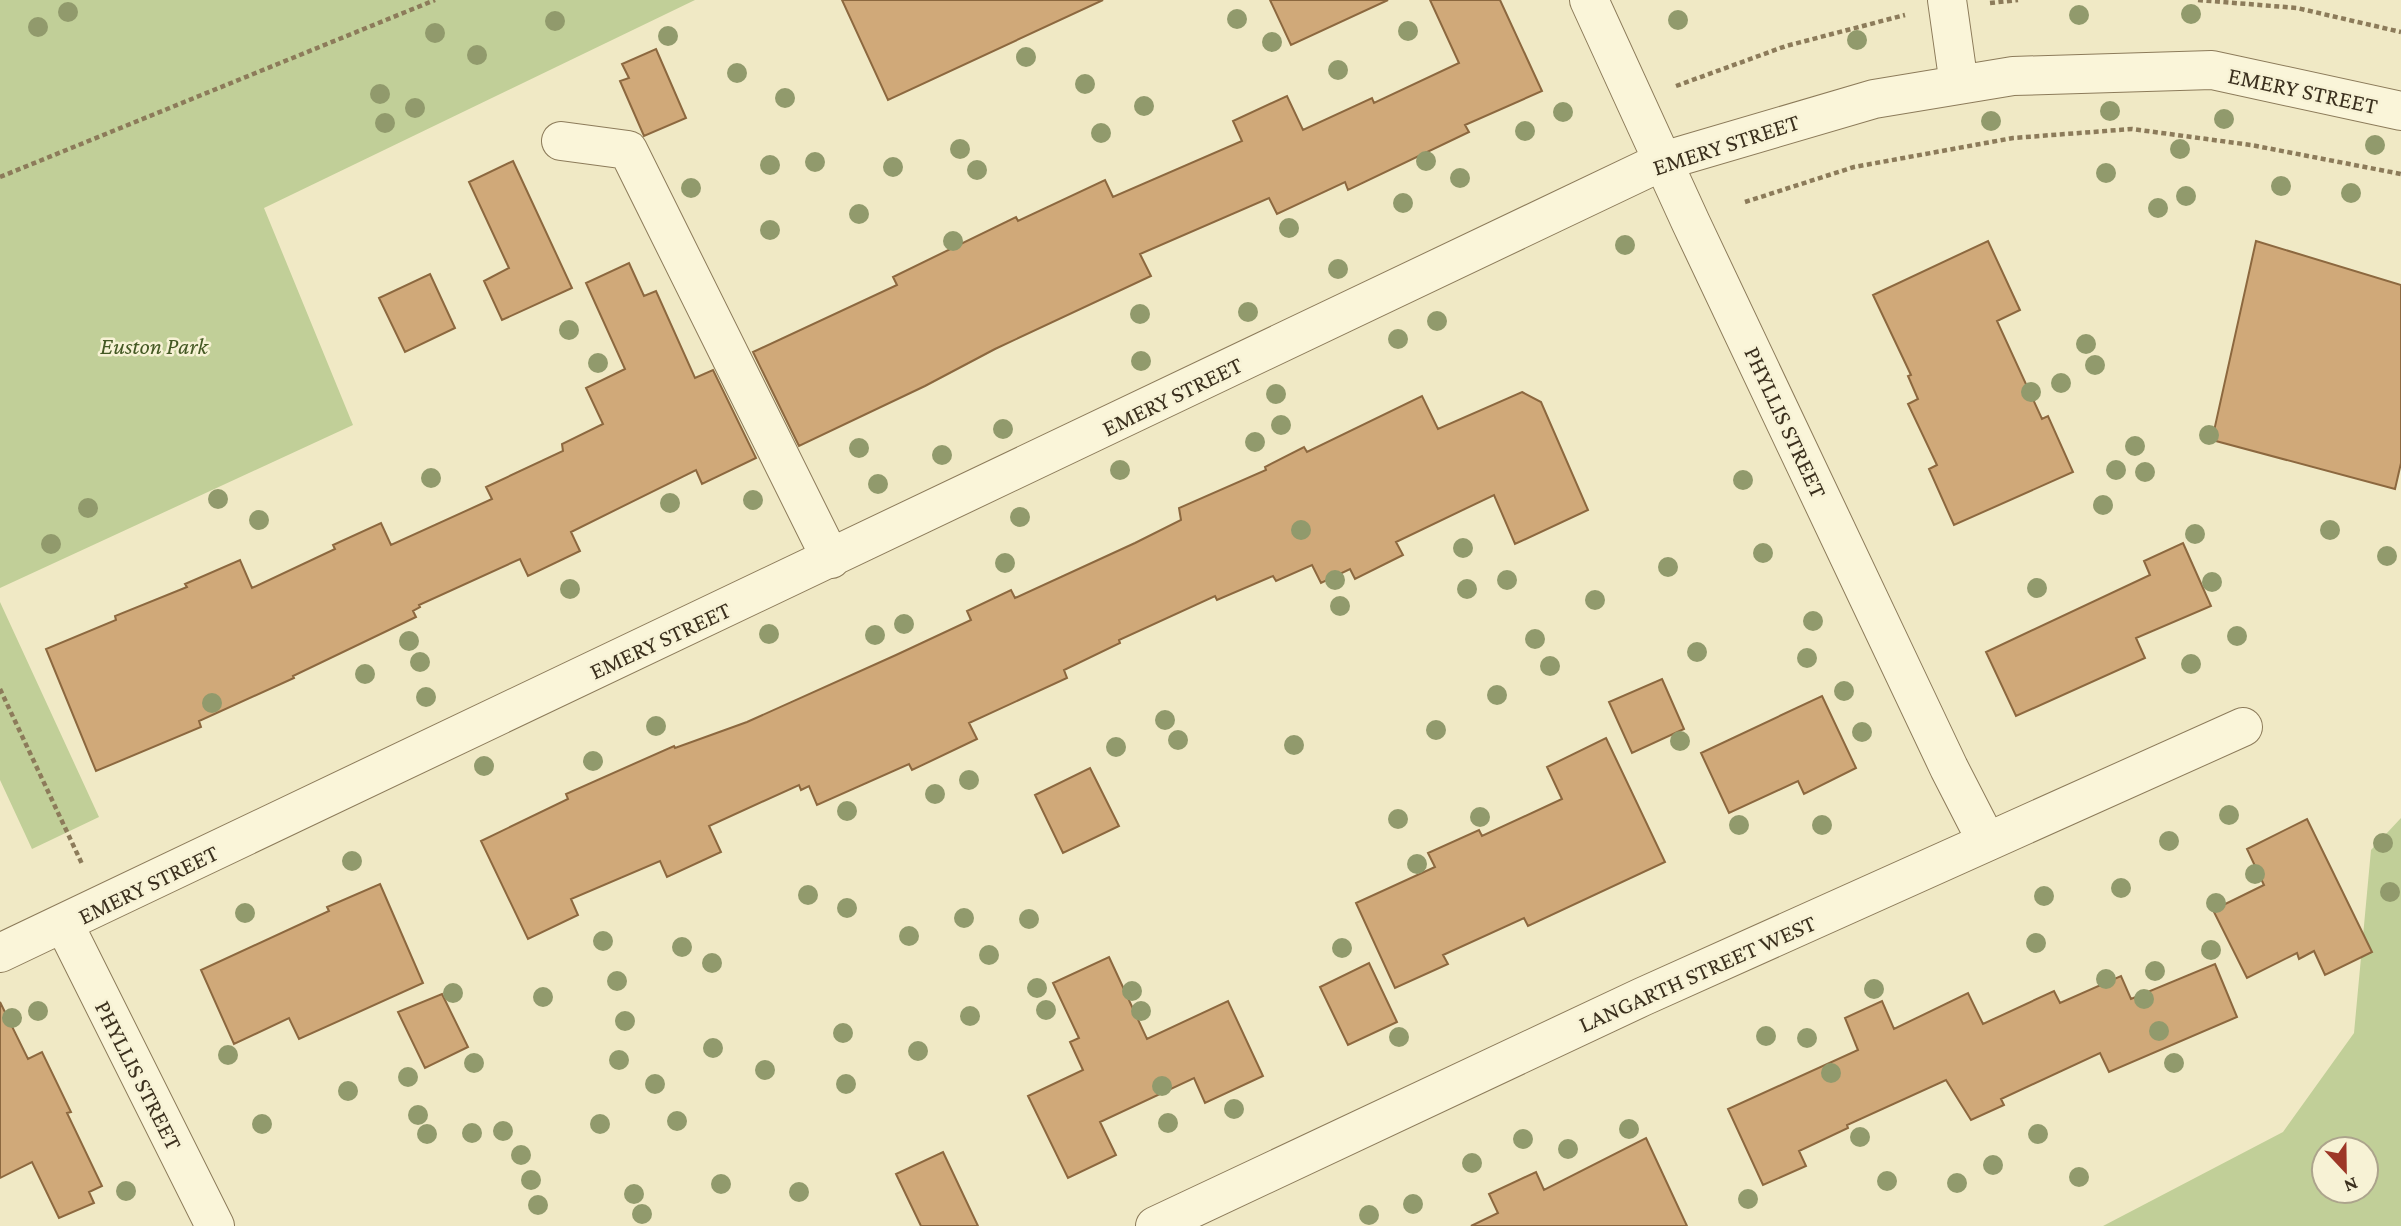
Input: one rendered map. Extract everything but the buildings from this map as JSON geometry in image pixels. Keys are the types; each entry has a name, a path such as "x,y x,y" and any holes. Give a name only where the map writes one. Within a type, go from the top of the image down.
{"street":[{"name":"PHYLLIS STREET","path":"1589,0 1949,768 1987,842"},
{"path":"1948,4 1959,85"},
{"name":"EMERY STREET","path":"0,953 1663,161 1874,99 2013,76 2213,70 2401,111"},
{"path":"561,141 628,150 831,559"},
{"name":"LANGARTH STREET WEST","path":"1155,1226 1629,1003 2243,727"},
{"name":"PHYLLIS STREET","path":"64,924 215,1226"}],"path":[{"path":"0,177 435,0"},
{"path":"1670,74 1676,86 1786,46 1948,4 2018,0"},
{"path":"2198,0 2297,8 2401,32"},
{"path":"1745,202 1854,167 2013,138 2132,129 2251,145 2401,174"},
{"path":"0,689 102,905"}],"green space":[{"name":"Euston Park","path":"0,0 695,0 264,208 353,425 0,588"},
{"path":"0,602 99,817 32,849 0,780"},
{"path":"2401,818 2401,1226 2103,1226 2283,1132 2354,1033 2371,850"}]}
